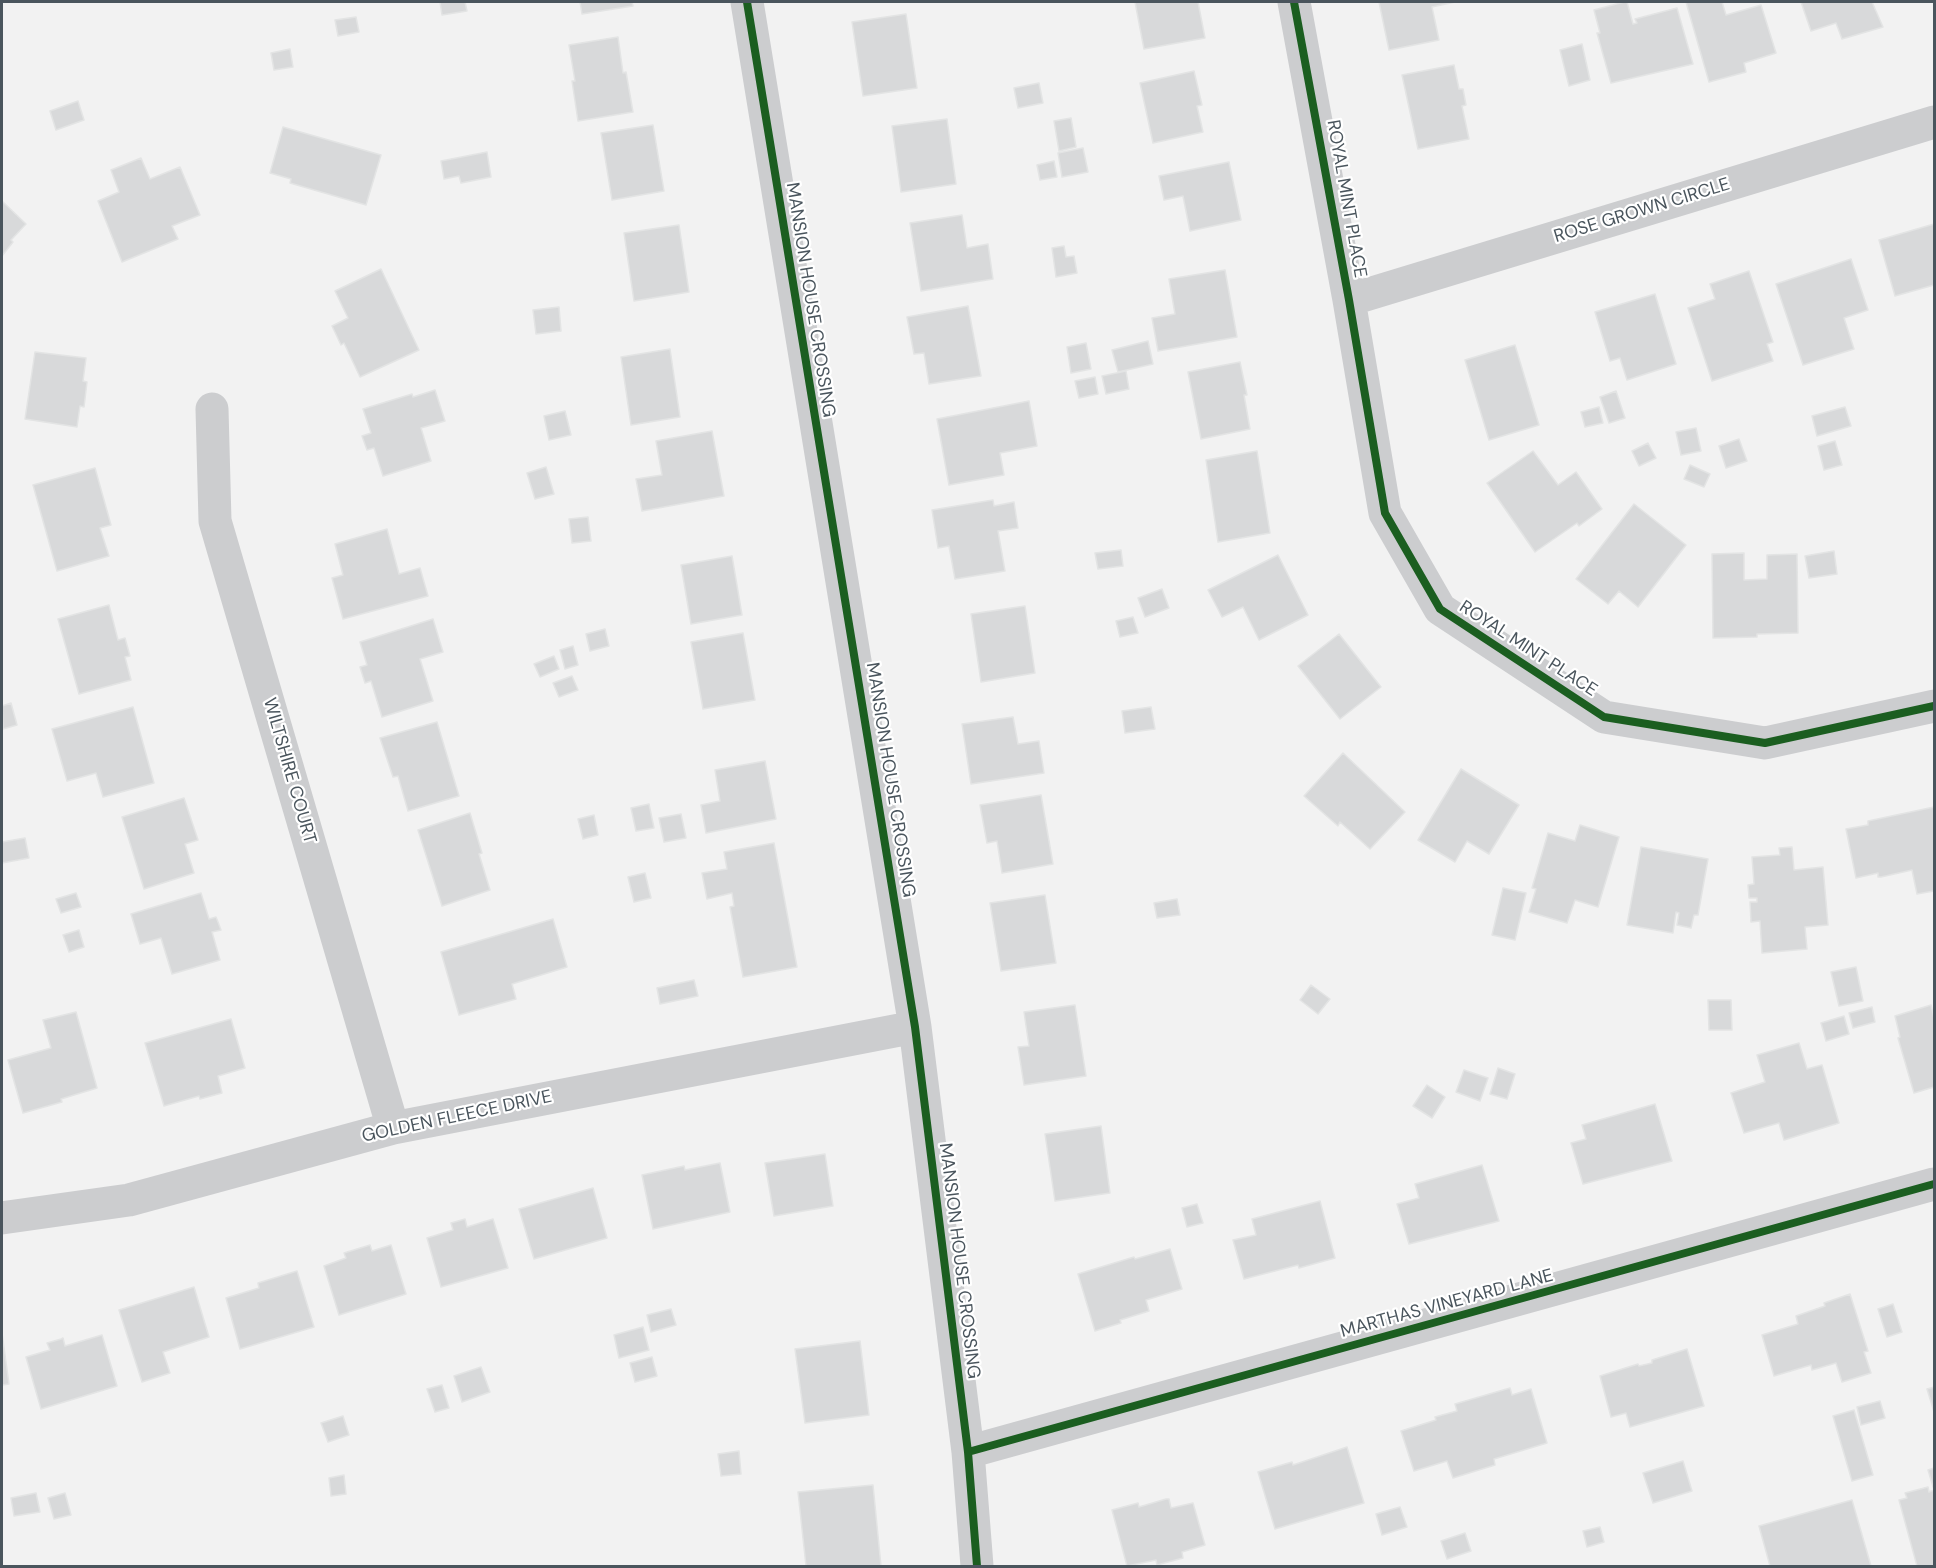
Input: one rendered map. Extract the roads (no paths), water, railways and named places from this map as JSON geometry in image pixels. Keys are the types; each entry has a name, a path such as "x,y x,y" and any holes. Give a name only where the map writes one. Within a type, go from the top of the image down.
{"street":[{"name":"MANSION HOUSE CROSSING","path":"747,2 915,1028 968,1452 977,1566"},
{"name":"ROYAL MINT PLACE","path":"1294,2 1349,300 1385,513 1440,609 1604,717 1766,743 1935,706"},
{"name":"ROSE GROWN CIRCLE","path":"1349,300 1935,122"},
{"name":"WILTSHIRE COURT","path":"212,409 215,521 393,1128"},
{"name":"GOLDEN FLEECE DRIVE","path":"2,1218 129,1200 393,1128 915,1028"},
{"name":"MARTHAS VINEYARD LANE","path":"968,1452 1935,1184"}]}
